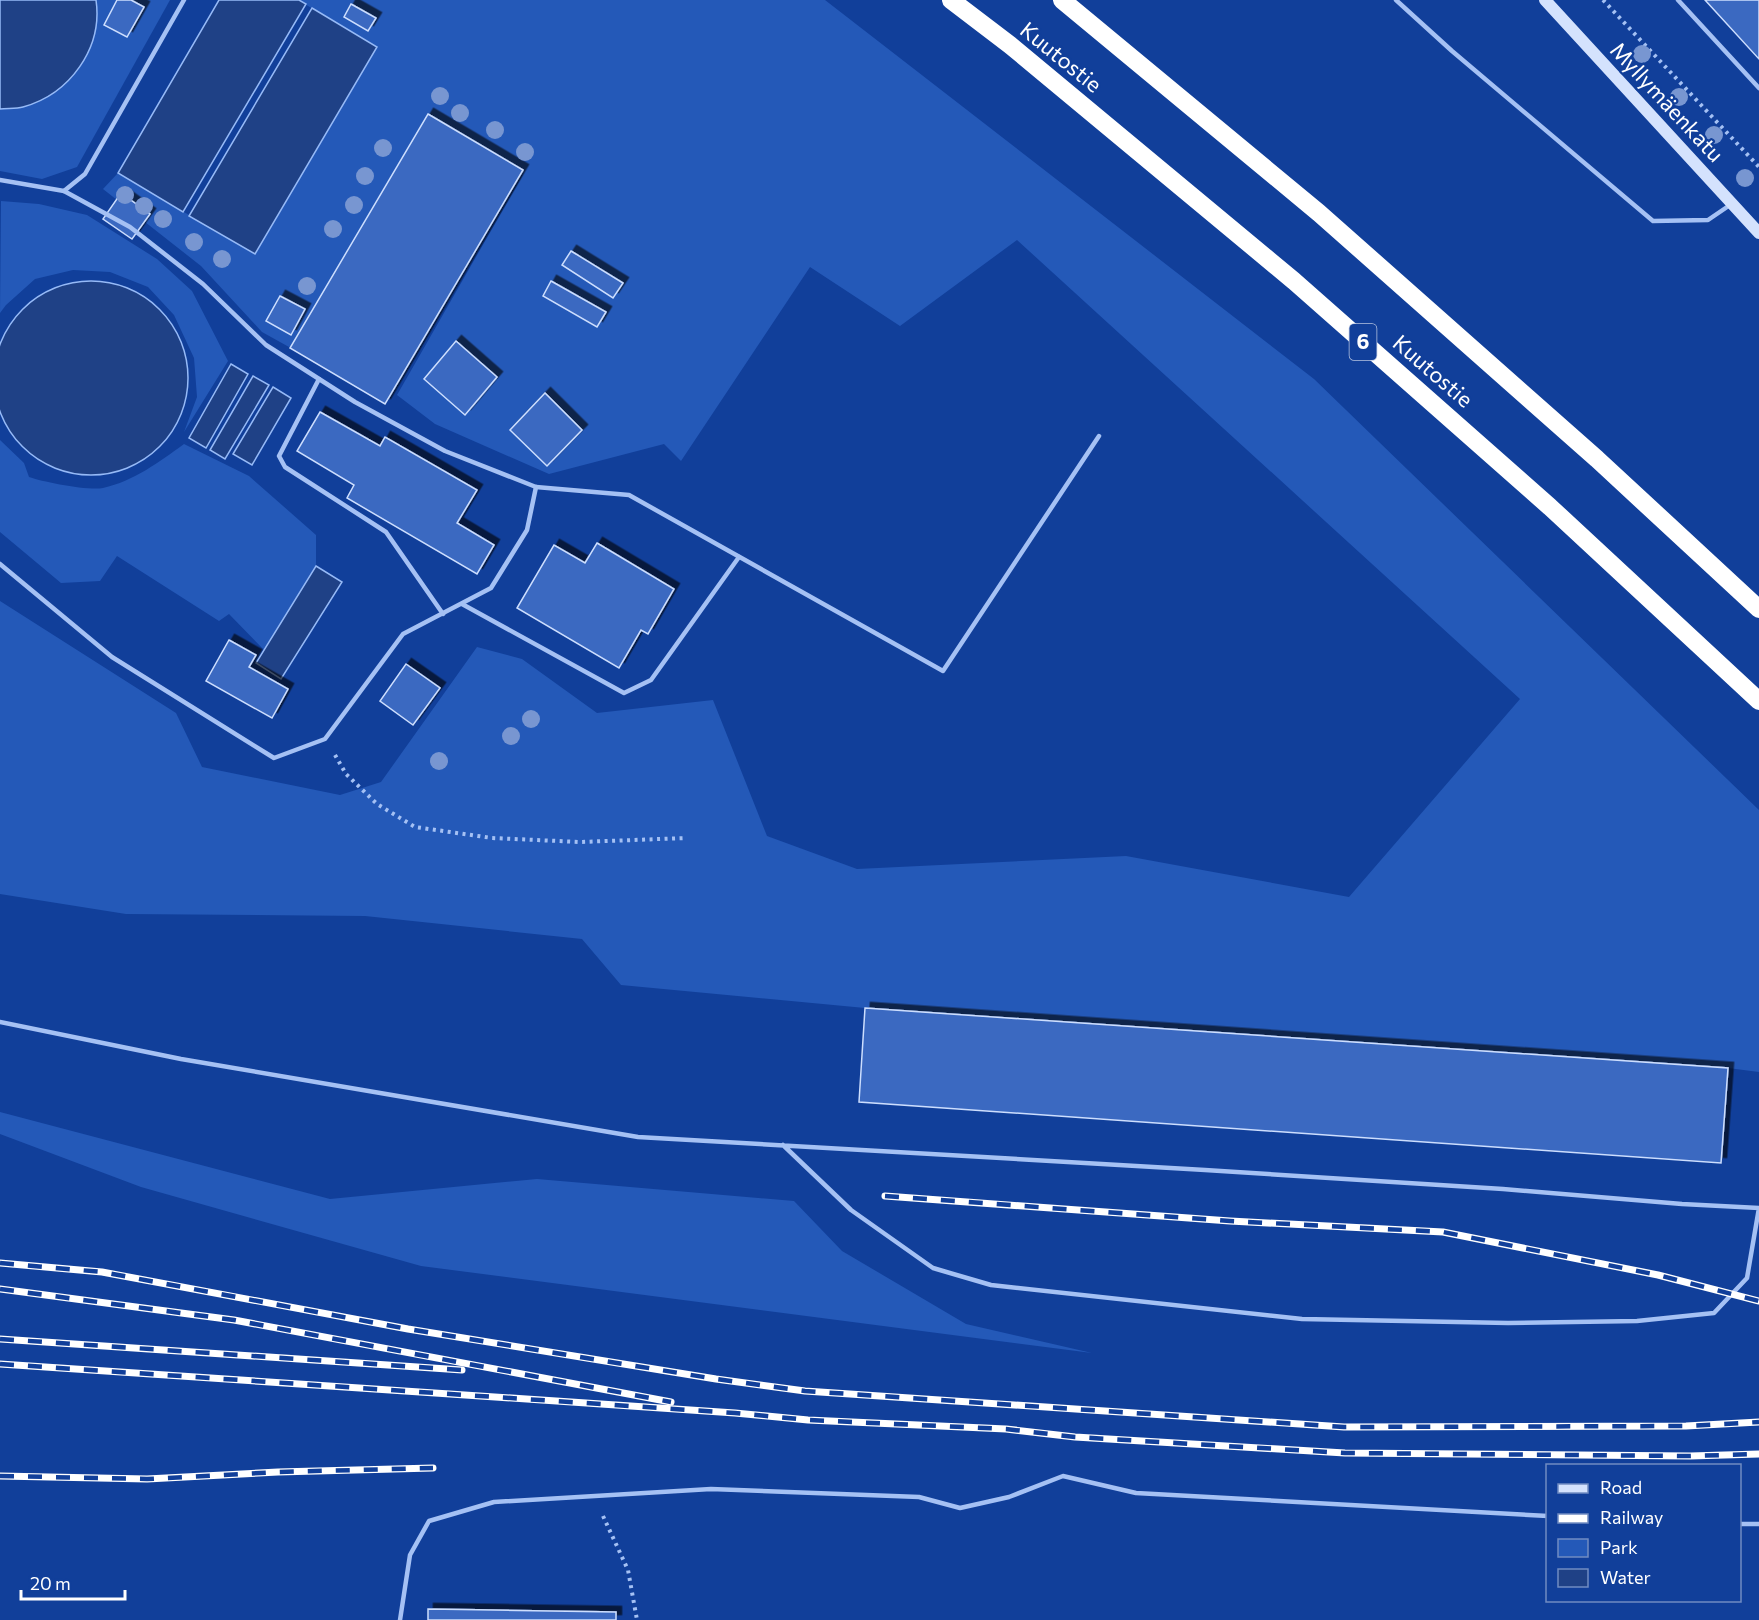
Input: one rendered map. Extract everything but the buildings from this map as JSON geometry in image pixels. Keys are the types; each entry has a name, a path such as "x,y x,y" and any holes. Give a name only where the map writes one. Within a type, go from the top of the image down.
{"highway":[{"name":"Kuutostie","path":"951,0 1010,45 1294,281 1550,507 1759,701"},
{"name":"Kuutostie","path":"1062,0 1319,213 1597,459 1759,609"}],"main road":[{"name":"Myllymäenkatu","path":"1545,0 1759,233"}],"lane":[{"path":"64,191 85,174 184,0"},
{"path":"1396,0 1479,74 1653,221 1708,220 1732,204"},
{"path":"1678,0 1759,88"},
{"path":"0,180 64,191 130,227 203,284 266,345 356,402 445,451 536,487 629,495 944,671 1099,436"},
{"path":"319,379 279,456 285,467 386,532 443,614"},
{"path":"0,564 112,657 274,758 325,739 403,634 491,588 526,530 536,487"},
{"path":"462,604 624,693 651,680 739,556"},
{"path":"0,1022 181,1059 638,1137 1217,1170 1759,1208 1747,1278 1714,1313 1637,1321 1508,1323 1302,1319 991,1285 933,1268 851,1210 783,1146"},
{"path":"400,1620 410,1556 429,1521 494,1502 711,1489 919,1497 960,1508 1009,1497 1063,1476 1136,1493 1546,1516"},
{"path":"1741,1524 1759,1524"}],"path":[{"path":"1603,0 1759,167"},
{"path":"325,739 346,774 377,804 415,827 492,838 580,842 687,838"},
{"path":"578,1497 601,1514 606,1523 628,1570 637,1620"}],"green space":[{"path":"0,0 170,0 77,167 42,179 0,171"},
{"path":"298,0 825,0 1314,379 1759,810 1759,1072 865,1008 621,985 582,939 365,916 126,914 0,894 0,601 176,713 202,767 340,795 381,782 477,647 522,659 597,713 713,700 767,836 857,869 1126,856 1349,897 1520,699 1017,240 900,326 810,267 681,461 664,444 549,474 435,424 397,395 524,173 300,341 289,347 262,332 201,266 103,189 118,173 255,254 377,47"},
{"path":"1,201 39,204 87,215 157,259 192,291 228,361 184,432 197,397 194,358 174,315 148,287 110,272 73,270 35,279 0,313"},
{"path":"0,440 24,463 29,477 66,486 96,489 136,476 184,444 249,476 316,535 316,566 264,650 229,614 219,621 117,556 100,581 61,583 0,532"},
{"path":"0,1112 330,1199 537,1179 794,1201 842,1251 966,1324 1092,1353 421,1266 141,1187 0,1134"}],"water":[{"path":"0,0 96,0 97,18 94,35 80,67 55,92 40,101 20,108 0,109"},
{"path":"219,0 299,0 306,4 183,212 118,173"},
{"path":"312,8 377,47 255,254 189,216"},
{"path":"91,281 110,283 137,293 152,303 166,317 176,332 186,359 186,397 176,424 166,439 152,453 137,463 110,473 91,475 72,473 45,463 30,453 16,439 6,424 -1,406 -1,350 6,332 16,317 30,303 45,293 72,283"},
{"path":"231,364 248,374 206,448 189,438"},
{"path":"253,376 269,385 225,459 210,450"},
{"path":"273,387 291,398 252,465 233,454"},
{"path":"316,566 342,582 281,679 256,663"}],"railway":[{"path":"885,1196 1230,1221 1443,1232 1658,1275 1759,1301"},
{"path":"0,1263 102,1272 408,1329 716,1379 805,1391 1344,1427 1686,1426 1759,1422"},
{"path":"0,1289 234,1320 671,1402"},
{"path":"0,1339 462,1370"},
{"path":"0,1364 735,1413 808,1420 1006,1429 1075,1437 1345,1453 1690,1456 1759,1454"},
{"path":"0,1476 147,1479 278,1472 433,1468"}]}
